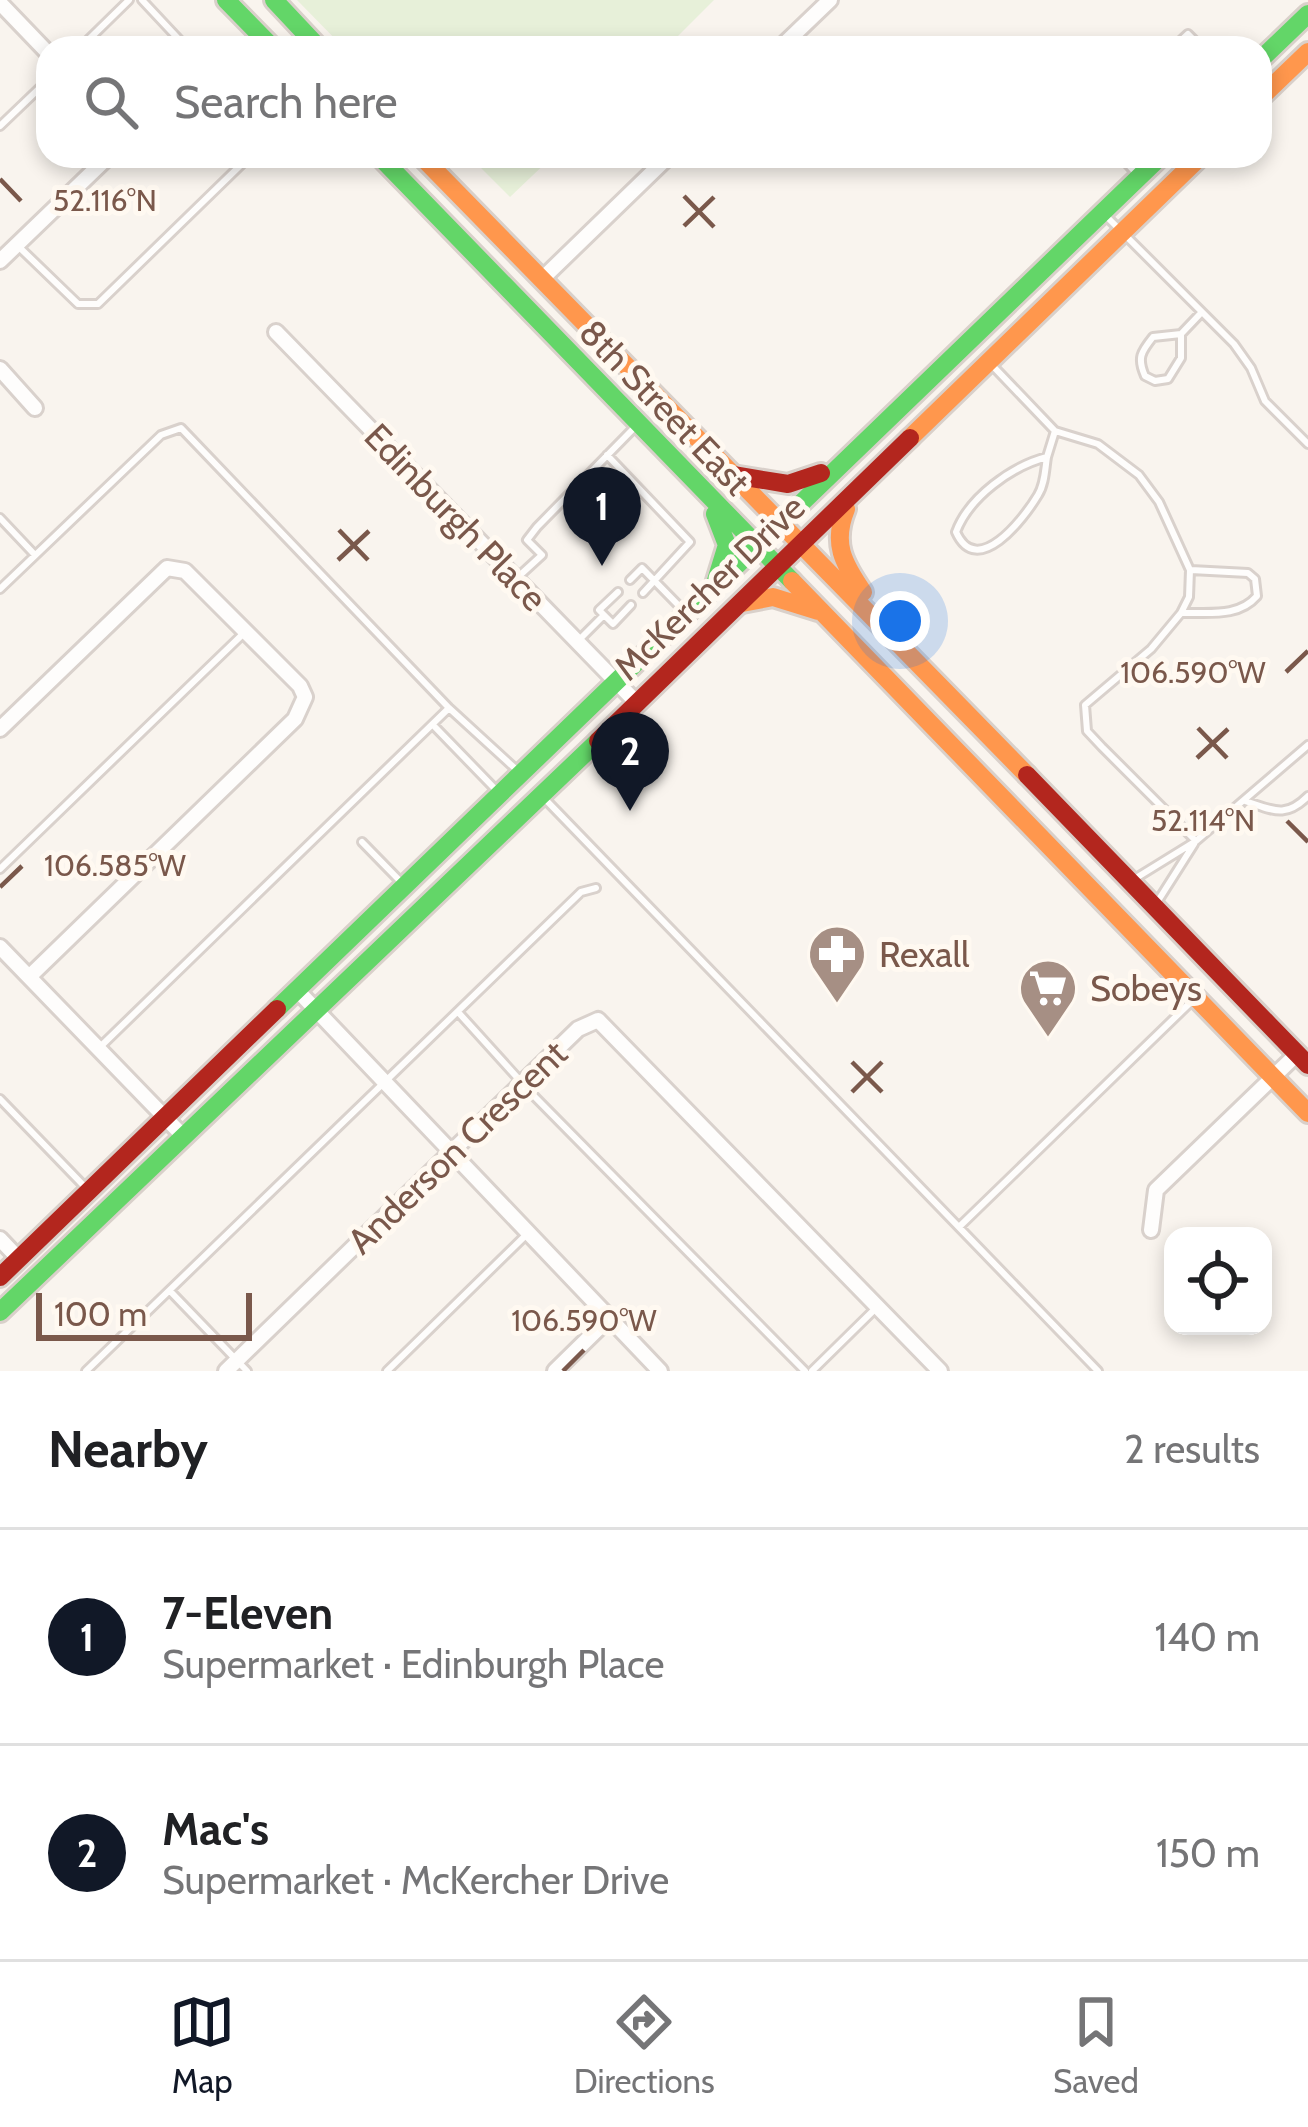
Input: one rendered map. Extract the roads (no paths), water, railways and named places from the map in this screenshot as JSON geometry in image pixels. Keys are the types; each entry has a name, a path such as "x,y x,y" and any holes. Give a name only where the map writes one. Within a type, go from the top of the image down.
{"main road":[{"path":"226,0 261,36"},
{"path":"274,0 308,36"},
{"path":"1272,48 1308,14"},
{"path":"1272,86 1308,52"},
{"name":"8th Street East","path":"391,168 1308,1113"},
{"name":"8th Street East","path":"433,168 1302,1060"},
{"name":"McKercher Drive","path":"0,1277 1149,168"},
{"name":"McKercher Drive","path":"0,1312 804,544 1189,168"},
{"path":"730,475 780,487 808,482 846,458"},
{"path":"852,495 836,530 840,559 892,636"},
{"path":"707,499 726,536 715,587"},
{"path":"742,603 773,597 827,614"}],"street":[{"path":"792,36 830,0"},
{"path":"0,3 36,40"},
{"path":"0,261 97,168"},
{"path":"541,280 657,168"},
{"name":"Edinburgh Place","path":"276,332 636,703"},
{"path":"0,369 35,408"},
{"path":"0,729 166,568 185,571 301,686 305,697 299,714 29,977"},
{"path":"0,946 183,1136"},
{"path":"297,990 660,1371"},
{"name":"Anderson Crescent","path":"237,1368 578,1029 598,1020 940,1371"},
{"path":"1150,1230 1156,1190 1273,1077 1302,1060"},
{"path":"0,1239 18,1258"},
{"path":"555,1371 609,1318"}],"lane":[{"path":"92,36 129,0"},
{"path":"142,0 176,36"},
{"path":"0,126 36,92"},
{"path":"17,245 78,304 98,304 238,168"},
{"path":"1131,168 1140,177"},
{"path":"1103,212 1234,344 1265,401 1308,444"},
{"path":"1180,334 1181,358 1168,379 1144,376 1141,352 1153,337 1180,334 1200,314"},
{"path":"988,360 1055,431 1098,445 1139,475 1159,502 1190,570 1189,597 1181,613 1151,649 1090,697 1083,716 1087,731 1196,841"},
{"path":"516,579 542,555 527,540 551,509 637,425"},
{"path":"0,589 161,435 181,428 449,707 520,773"},
{"path":"1047,457 1022,464 972,507 956,532 965,548 974,553 986,550 1042,490 1055,431"},
{"path":"608,454 690,542 644,593"},
{"path":"0,518 35,555"},
{"path":"630,580 642,568 687,615"},
{"path":"1181,613 1230,612 1248,606 1257,596 1255,579 1248,573 1190,570"},
{"path":"618,592 599,610 613,624 631,605"},
{"path":"578,641 604,615"},
{"path":"0,868 245,632"},
{"path":"99,1048 449,707"},
{"path":"434,726 500,794"},
{"path":"1131,881 1196,841 1308,745"},
{"path":"541,795 1098,1371"},
{"path":"1244,801 1277,812 1294,809 1308,796"},
{"path":"1155,907 1196,841"},
{"path":"362,842 405,886"},
{"path":"86,1371 581,892 596,887"},
{"path":"959,1227 1197,997"},
{"path":"458,1012 808,1371 878,1306"},
{"path":"0,1099 87,1190"},
{"path":"386,1371 527,1234"},
{"path":"170,1291 237,1368"}],"place":[{"name":"7-Eleven","path":"602,566"},
{"name":"Mac's","path":"630,811"},
{"name":"Rexall","path":"837,1005"},
{"name":"Sobeys","path":"1048,1039"}]}
